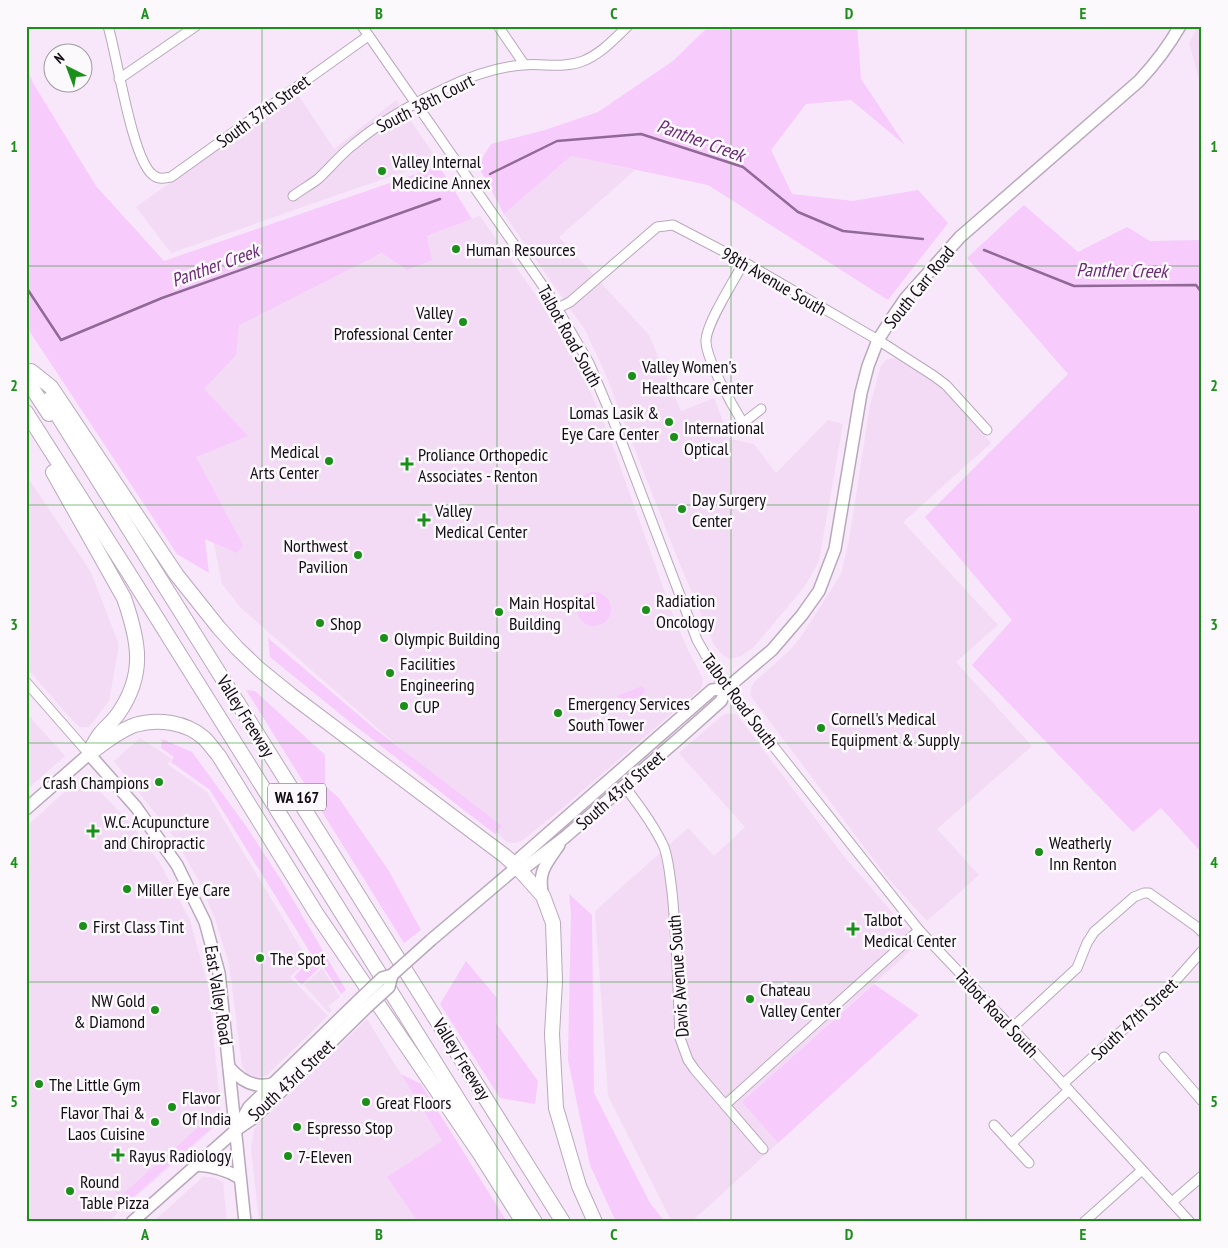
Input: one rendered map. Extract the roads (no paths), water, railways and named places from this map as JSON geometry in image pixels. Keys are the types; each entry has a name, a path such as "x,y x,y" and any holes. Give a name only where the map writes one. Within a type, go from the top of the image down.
{"highway":[{"path":"28,371 51,387 176,574 237,648 259,669 292,695 517,867 543,896 551,914 555,932 552,1034 556,1108 579,1186 595,1222"},
{"path":"28,371 555,1222"},
{"name":"Valley Freeway","path":"28,371 563,1222"},
{"name":"Valley Freeway","path":"26,412 535,1222"},
{"path":"26,428 68,494 124,598 138,646 137,665 130,694 110,725 99,735 89,754"},
{"path":"89,754 133,726 144,723 172,723 203,737 219,756 316,912 480,1154 523,1222"}],"main road":[{"name":"South Carr Road","path":"727,688 785,636 819,591 835,549 861,393 868,366 878,340 905,299 960,237 1139,82 1158,61 1180,26"},
{"name":"South 43rd Street","path":"517,867 527,866 564,838 721,702 727,688"},
{"name":"South 43rd Street","path":"236,1130 255,1117 363,1004 382,978 392,975 517,867 520,858 712,690 727,688"},
{"path":"26,809 89,754"},
{"name":"East Valley Road","path":"89,754 136,807 178,865 197,902 211,941 219,973 245,1222"},
{"path":"543,896 540,883 544,868 564,838"},
{"name":"South 43rd Street","path":"236,1130 249,1107 363,1004"},
{"path":"229,1067 238,1077 247,1082 262,1085 276,1082"},
{"path":"132,1222 236,1130"},
{"path":"196,1165 213,1167 232,1173 240,1178"}],"street":[{"path":"108,26 119,79 196,26"},
{"name":"Talbot Road South","path":"362,26 558,308 596,378 696,640 727,688 919,930 1012,1028 1190,1222"},
{"path":"498,26 524,64"},
{"name":"South 38th Court","path":"293,196 317,180 339,157 378,125 415,104 470,77 491,71 524,64 550,66 569,65 582,61 606,46 628,26"},
{"name":"South 37th Street","path":"119,79 142,162 154,176 162,179 171,177 368,36"},
{"name":"98th Avenue South","path":"558,308 570,302 657,228 668,224 673,225 744,262 878,340 932,374 946,385 987,430"},
{"path":"744,262 708,328 706,341 708,354 730,402 743,423 761,409"},
{"name":"East Valley Road","path":"26,682 89,754"},
{"name":"Davis Avenue South","path":"624,786 657,833 668,863 674,912 680,1038 683,1049 695,1070 763,1149"},
{"path":"1012,1028 1078,968 1094,932 1134,897 1149,893 1202,932"},
{"path":"725,1105 919,930"},
{"name":"South 47th Street","path":"1011,1144 1066,1087 1170,987 1202,951"},
{"path":"1164,1057 1201,1097"},
{"path":"994,1125 1029,1163"},
{"path":"1084,1222 1142,1170"},
{"path":"1172,1202 1202,1176"}],"waterway":[{"name":"Panther Creek","path":"490,174 557,141 641,134 743,167 798,212 843,231 923,239"},
{"name":"Panther Creek","path":"26,287 61,340 162,298 440,199"},
{"name":"Panther Creek","path":"984,250 1074,286 1196,285 1202,293"}],"place":[{"name":"Valley Internal Medicine Annex","path":"382,171"},
{"name":"Human Resources","path":"456,249"},
{"name":"Valley Professional Center","path":"463,322"},
{"name":"Valley Women's Healthcare Center","path":"632,376"},
{"name":"Lomas Lasik & Eye Care Center","path":"669,422"},
{"name":"International Optical","path":"674,437"},
{"name":"Medical Arts Center","path":"329,461"},
{"name":"Proliance Orthopedic Associates - Renton","path":"407,464"},
{"name":"Day Surgery Center","path":"682,509"},
{"name":"Valley Medical Center","path":"424,520"},
{"name":"Northwest Pavilion","path":"358,555"},
{"name":"Radiation Oncology","path":"646,610"},
{"name":"Main Hospital Building","path":"499,612"},
{"name":"Shop","path":"320,623"},
{"name":"Olympic Building","path":"384,638"},
{"name":"Facilities Engineering","path":"390,673"},
{"name":"CUP","path":"404,706"},
{"name":"Emergency Services South Tower","path":"558,713"},
{"name":"Cornell's Medical Equipment & Supply","path":"821,728"},
{"name":"Crash Champions","path":"159,782"},
{"name":"W.C. Acupuncture and Chiropractic","path":"93,831"},
{"name":"Weatherly Inn Renton","path":"1039,852"},
{"name":"Miller Eye Care","path":"127,889"},
{"name":"First Class Tint","path":"83,926"},
{"name":"Talbot Medical Center","path":"853,929"},
{"name":"The Spot","path":"260,958"},
{"name":"Chateau Valley Center","path":"750,999"},
{"name":"NW Gold & Diamond","path":"155,1010"},
{"name":"The Little Gym","path":"39,1084"},
{"name":"Great Floors","path":"366,1102"},
{"name":"Flavor Of India","path":"172,1107"},
{"name":"Flavor Thai & Laos Cuisine","path":"155,1122"},
{"name":"Espresso Stop","path":"297,1127"},
{"name":"Rayus Radiology","path":"118,1155"},
{"name":"7-Eleven","path":"288,1156"},
{"name":"Round Table Pizza","path":"70,1191"}]}
